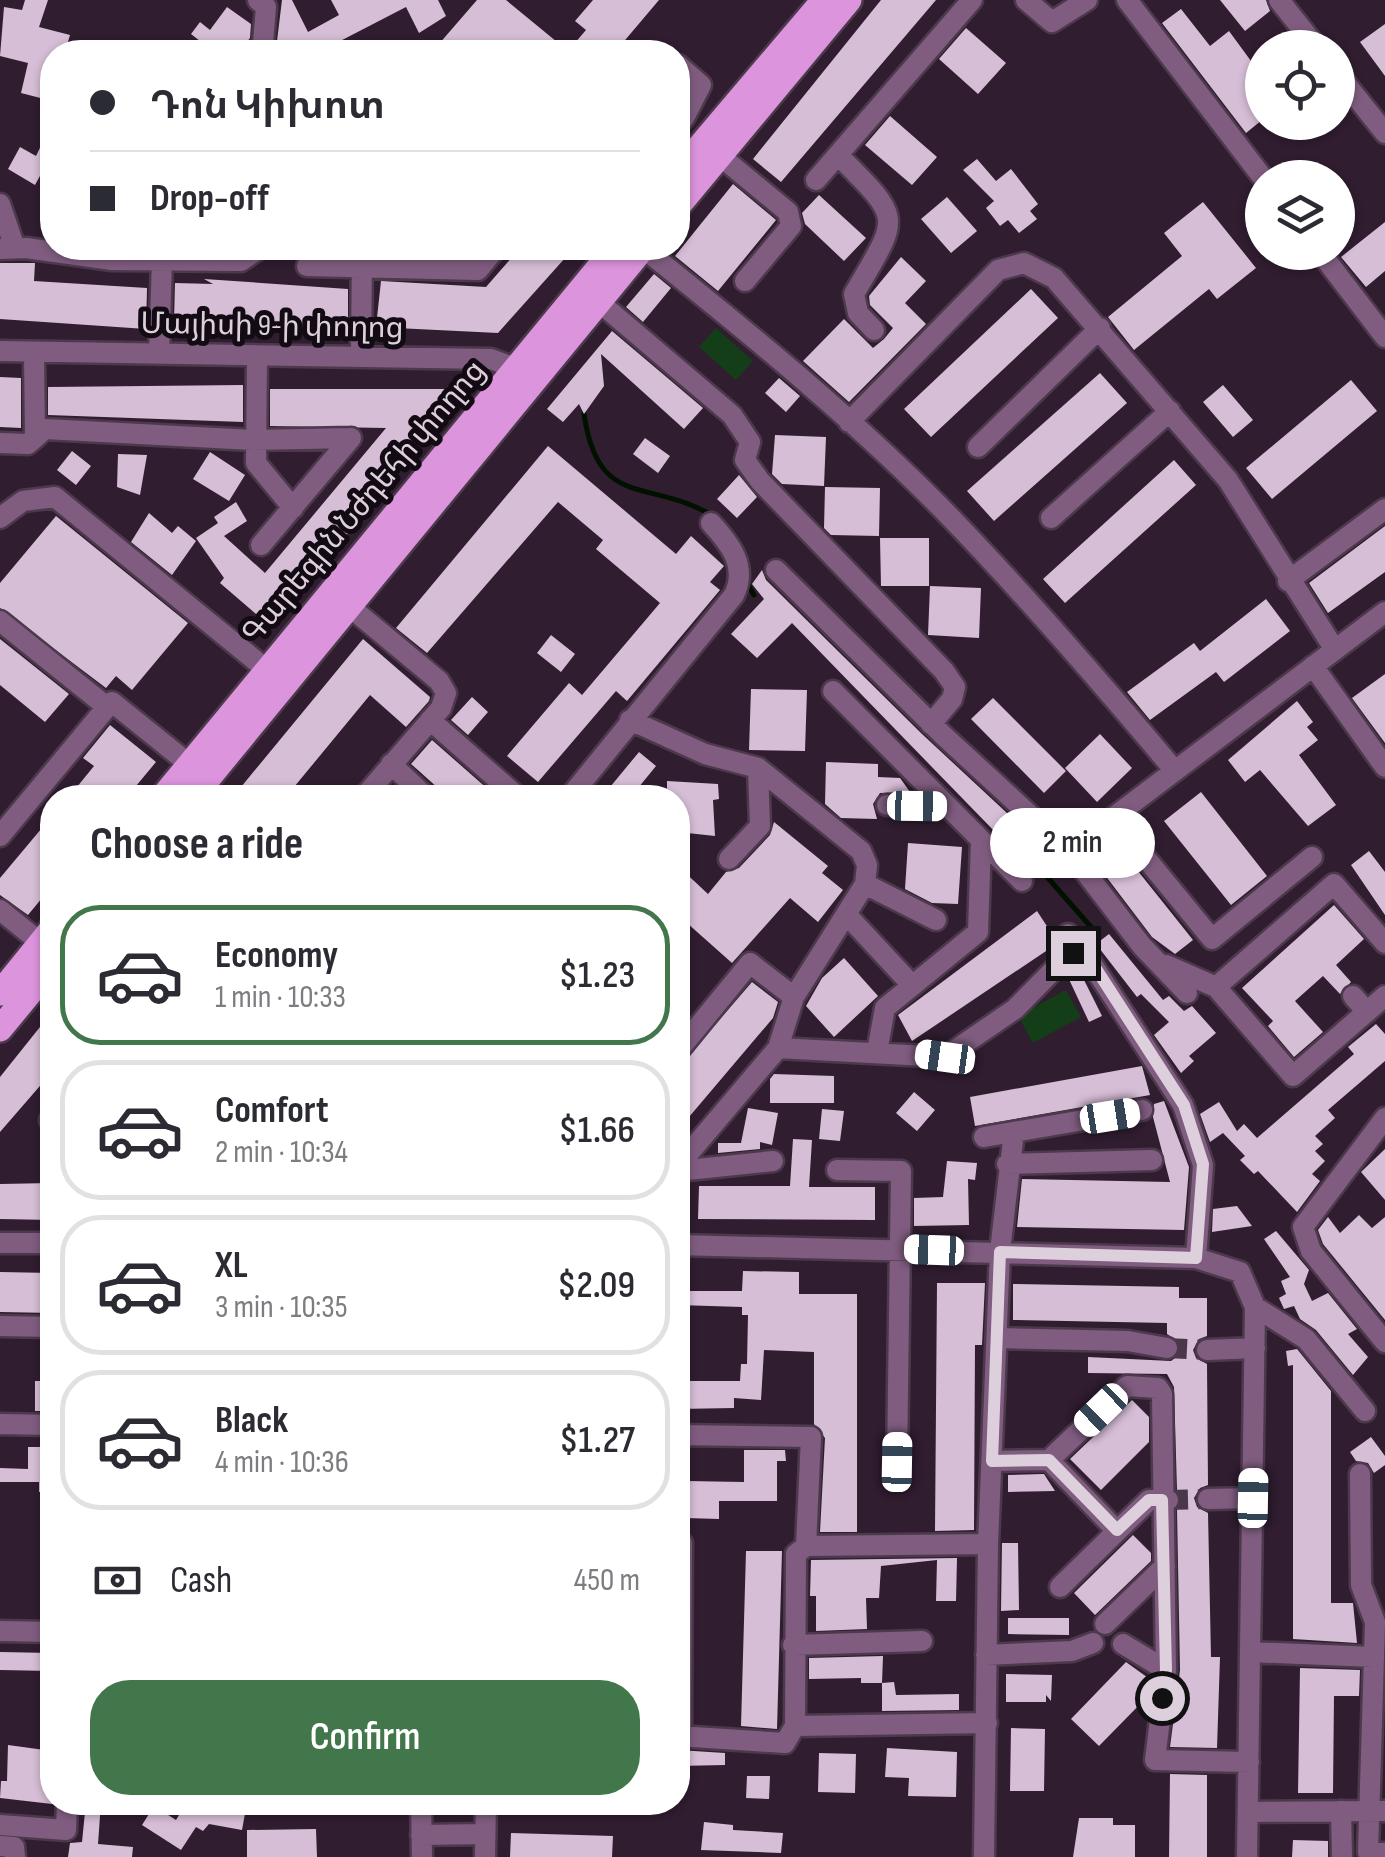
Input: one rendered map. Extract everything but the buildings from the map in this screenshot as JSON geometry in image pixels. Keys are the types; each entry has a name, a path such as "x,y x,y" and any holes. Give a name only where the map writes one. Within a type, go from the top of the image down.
{"main road":[{"path":"690,158 824,0"},
{"path":"690,191 849,0"},
{"name":"Գարեգին Նժդեհի փողոց","path":"203,785 350,607 529,373 607,260"},
{"name":"Գարեգին Նժդեհի փողոց","path":"173,785 268,670 633,260"},
{"path":"0,993 40,963"},
{"path":"0,1030 40,971"}],"street":[{"path":"258,0 266,6 263,40"},
{"path":"816,180 972,0"},
{"path":"1026,0 1052,22 1087,0"},
{"path":"1127,0 1249,160"},
{"path":"1279,0 1303,30"},
{"path":"690,75 701,85 690,106"},
{"path":"1355,96 1385,134"},
{"path":"719,155 788,212 791,226 745,281"},
{"path":"838,155 885,202 892,218 887,237 854,294 858,313 874,330"},
{"path":"0,204 7,248 40,250"},
{"path":"159,354 162,260 241,260"},
{"path":"307,266 348,260"},
{"path":"361,357 362,260"},
{"path":"374,260 428,269 478,270 486,260"},
{"path":"428,269 429,260"},
{"path":"657,260 850,422 951,518 1083,661 1175,771"},
{"path":"850,422 1009,264 1024,263 1054,278 1228,480 1288,582 1334,650"},
{"path":"1334,270 1385,337"},
{"path":"599,302 732,415 750,442 745,460 760,481 944,671 955,687 952,699 931,724"},
{"path":"978,447 1100,328"},
{"name":"Մայիսի 9-ի փողոց","path":"0,351 491,359 529,373"},
{"path":"34,352 35,438"},
{"path":"257,356 256,463 292,508"},
{"path":"1051,518 1170,411"},
{"path":"0,443 28,444 45,429 254,440 351,438 261,545"},
{"path":"0,518 24,501 54,497 268,670"},
{"path":"1288,582 1385,509"},
{"path":"579,785 738,586 739,565 731,546 712,523"},
{"path":"776,570 931,724 1069,851 1142,946 1187,993"},
{"path":"350,607 439,682 446,694 430,720 374,785"},
{"path":"1069,851 1385,612"},
{"path":"0,620 107,706"},
{"path":"1313,666 1385,767"},
{"path":"833,691 1022,881"},
{"path":"42,785 112,702 190,764"},
{"path":"430,720 504,785"},
{"path":"630,720 706,754 758,768 860,851 867,866 865,884 794,998 778,1048 690,1154"},
{"path":"392,764 414,785"},
{"path":"729,859 760,826 758,768"},
{"path":"0,836 40,787"},
{"path":"887,805 946,807"},
{"path":"1113,818 1212,939 1312,858"},
{"path":"877,1052 885,1008 910,983 978,932 981,841"},
{"path":"865,884 936,920"},
{"path":"1216,987 1334,884 1385,943"},
{"path":"0,910 40,947"},
{"path":"846,914 910,983"},
{"path":"778,1048 945,1057 1015,1009 1074,939 1184,1105 1203,1164 1196,1258"},
{"path":"1160,962 1216,987 1292,1076 1360,1004 1385,996"},
{"path":"690,1029 750,963 794,998"},
{"path":"984,1137 1142,1110"},
{"path":"1383,1124 1303,1226 1312,1251 1385,1342"},
{"path":"984,1857 988,1544 1000,1252 1007,1164 1014,1132"},
{"path":"1007,1164 1152,1160"},
{"path":"690,1167 773,1161"},
{"path":"837,1170 901,1171 897,1462"},
{"path":"0,1242 40,1243"},
{"path":"690,1246 901,1248 1196,1258 1240,1272 1256,1307 1247,1857"},
{"path":"1256,1307 1306,1339 1365,1410"},
{"path":"0,1326 40,1327"},
{"path":"998,1338 1128,1341 1167,1348"},
{"path":"1207,1350 1255,1348"},
{"path":"992,1461 1049,1460 1127,1386 1153,1385 1162,1394 1166,1670 1155,1760 1249,1762"},
{"path":"0,1424 40,1425"},
{"path":"690,1435 810,1437 806,1546"},
{"path":"1049,1460 1117,1530"},
{"path":"1360,1474 1361,1585 1375,1622 1374,1854"},
{"path":"1208,1500 1253,1498"},
{"path":"1060,1587 1149,1500 1165,1500"},
{"path":"690,1737 784,1744 795,1726 796,1554 806,1546 988,1544"},
{"path":"1105,1624 1165,1566"},
{"path":"0,1631 40,1632"},
{"path":"793,1645 922,1641"},
{"path":"986,1655 1072,1651 1093,1643"},
{"path":"1123,1644 1166,1670"},
{"path":"1250,1652 1374,1658"},
{"path":"795,1726 988,1722"},
{"path":"1248,1812 1377,1811"},
{"path":"1341,1812 1342,1857"},
{"path":"0,1825 66,1830 67,1815"},
{"path":"421,1815 422,1857"},
{"path":"484,1857 486,1815"},
{"path":"421,1835 485,1834"},
{"path":"0,1846 14,1846 15,1857"}],"green space":[{"path":"716,328 753,361 736,380 699,347"},
{"path":"1066,990 1081,1017 1033,1043 1018,1016"}],"waterway":[{"path":"584,414 591,445 614,479 713,516"},
{"path":"746,581 754,595"},
{"path":"1048,878 1098,935"}],"tunnel":[{"path":"1167,1348 1207,1350"},
{"path":"1168,1500 1208,1499"}],"route":[{"path":"1073,953 1080,944 1184,1105 1203,1164 1196,1258 1000,1252 992,1461 1049,1460 1117,1530 1149,1500 1162,1500 1166,1670 1162,1698"}]}
